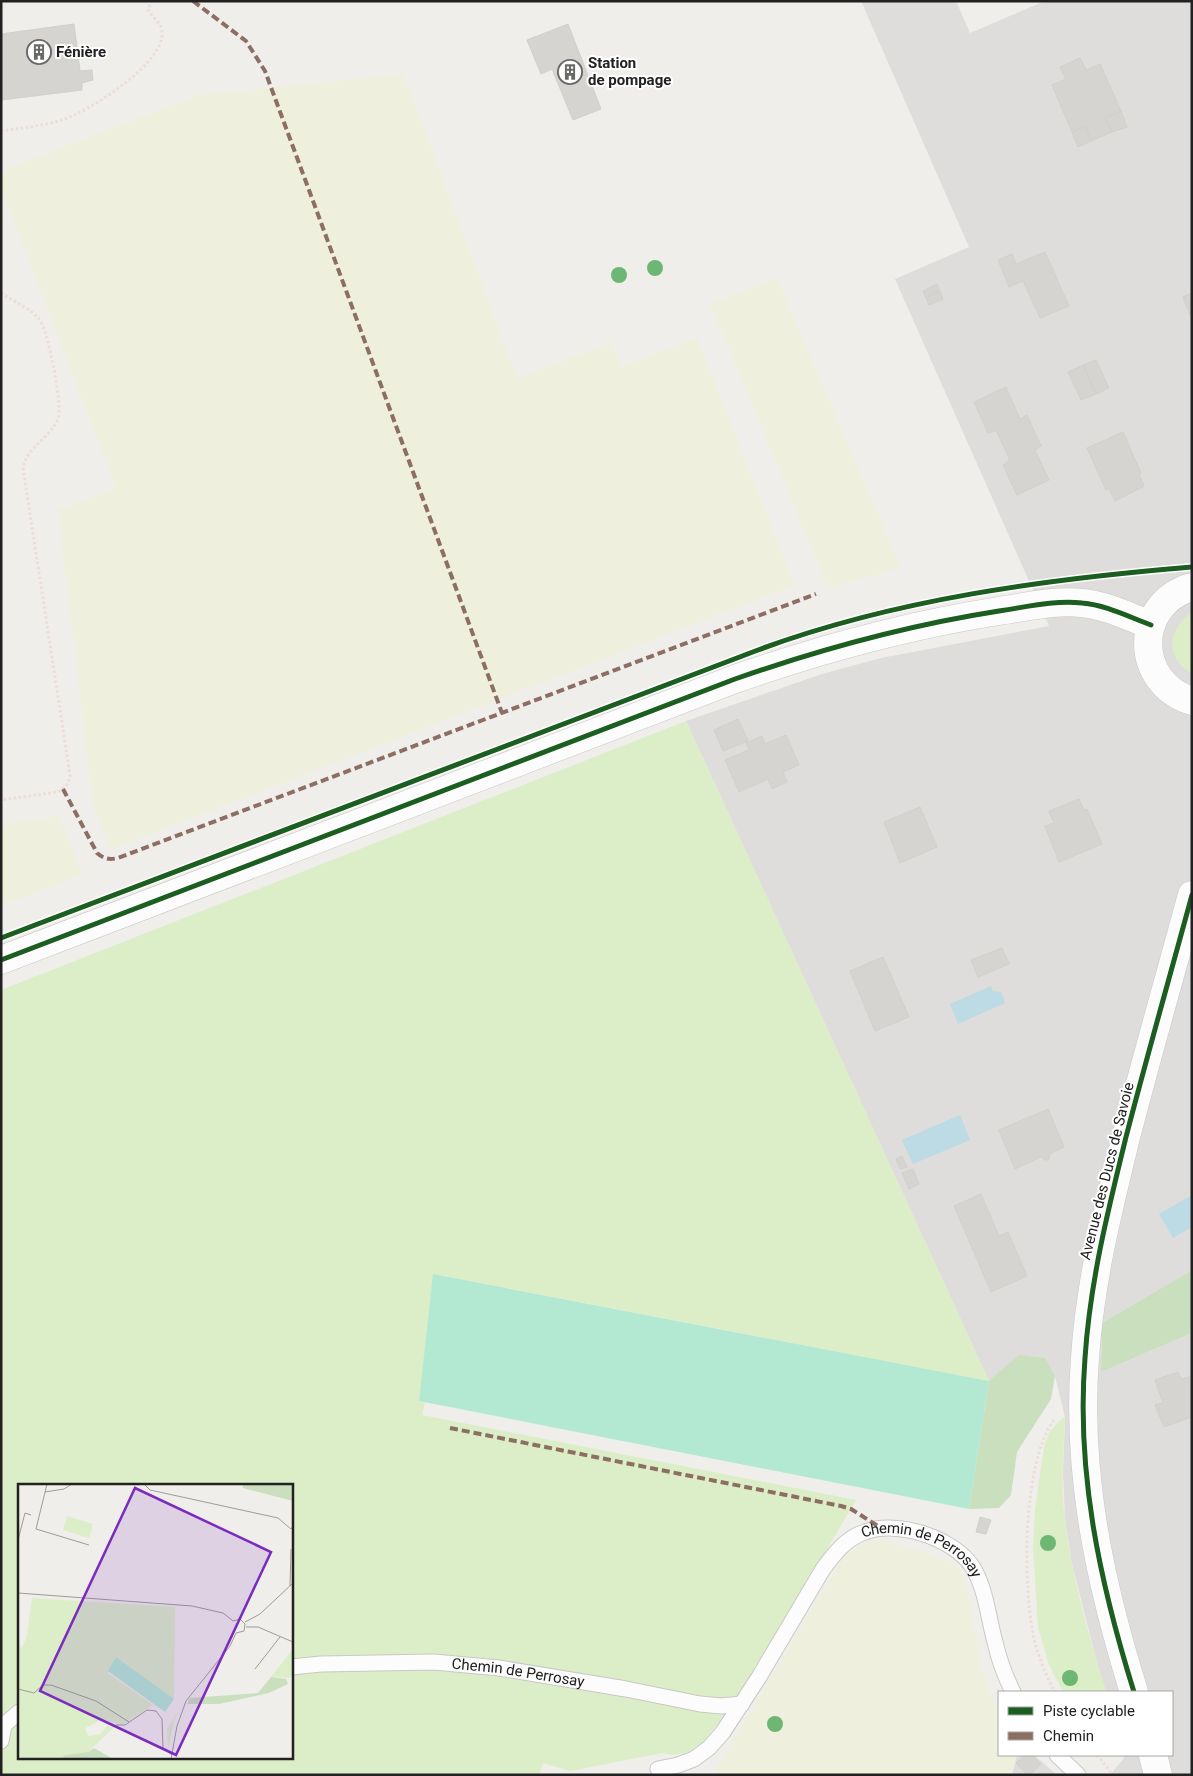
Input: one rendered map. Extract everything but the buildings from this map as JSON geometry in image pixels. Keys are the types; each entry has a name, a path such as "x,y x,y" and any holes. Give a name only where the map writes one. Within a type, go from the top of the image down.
{"street":[{"path":"1192,587 1169,598 1158,611 1148,634 1148,651 1156,675 1168,689 1182,698 1192,701"},
{"path":"1,960 726,682 833,647 935,622 1057,603 1095,605 1151,625"},
{"name":"Avenue des Ducs de Savoie","path":"1134,1691 1109,1608 1095,1539 1087,1478 1084,1434 1085,1359 1097,1262 1108,1211 1133,1110 1192,895"},
{"path":"1153,1756 1158,1775"}],"lane":[{"name":"Chemin de Perrosay","path":"658,1769 694,1759 709,1748 723,1732 742,1704 823,1569 836,1552 850,1540 864,1532 881,1528 897,1528 930,1537 962,1554 972,1566 987,1604 994,1642 1002,1669 1013,1691"},
{"name":"Chemin de Perrosay","path":"292,1667 321,1664 434,1662 499,1668 626,1689 700,1704 720,1706 742,1704"},
{"path":"1,1741 4,1725 18,1713"},
{"path":"1059,1756 1078,1775"}],"path":[{"path":"1,131 63,120 103,100 122,86 142,68 161,43 162,31 158,22 149,12 148,6 151,2"},
{"path":"1,293 36,315 43,325 47,335 59,401 58,418 29,453 22,468 70,775 68,784 58,792 1,800"},
{"path":"1054,1691 1036,1646 1030,1612 1027,1543 1030,1507 1034,1472 1049,1426 1060,1410 1084,1389"},
{"path":"1098,1756 1113,1775"}],"shaded area":[{"path":"861,1 956,1 970,33 1045,1 1192,1 1192,1270 1102,1323 1101,1372 1192,1333 1192,1775 1110,1775 1124,1756 1173,1756 1173,1691 1106,1691 1072,1564 1065,1519 1063,1474 1065,1417 1055,1376 1045,1359 989,1381 686,721 822,674 881,658 1049,626 895,279 969,247"},
{"path":"1017,1756 1035,1756 1057,1775 1012,1775"}],"green space":[{"path":"404,74 517,378 612,342 621,367 697,337 795,585 110,850 92,802 58,510 116,488 1,189 1,171 199,95"},
{"path":"777,278 901,568 828,588 710,304"},
{"path":"1192,612 1192,674 1177,660 1173,652 1172,643 1178,627"},
{"path":"686,721 989,1381 434,1274 419,1401 425,1402 422,1415 856,1500 748,1682 702,1743 688,1752 673,1755 662,1753 570,1771 543,1763 539,1775 1,1775 1,990"},
{"path":"60,816 82,875 1,906 1,824"},
{"path":"1192,1270 1192,1333 1101,1372 1102,1323"},
{"path":"433,1274 989,1381 969,1509 419,1401"},
{"path":"1019,1355 1045,1358 1055,1376 1051,1399 1017,1452 1011,1495 999,1508 969,1509 989,1381"},
{"path":"1065,1417 1063,1494 1068,1542 1082,1607 1106,1691 1062,1691 1049,1665 1038,1627 1033,1548 1035,1510 1044,1446 1049,1433"},
{"path":"877,1539 889,1541 946,1560 958,1568 965,1580 983,1672 998,1711 998,1756 1017,1756 1012,1775 713,1775 837,1567 856,1547 867,1541"}],"water":[{"path":"991,986 993,991 1001,992 1005,1003 958,1024 950,1004"},
{"path":"960,1115 970,1140 913,1164 902,1140"},
{"path":"1192,1195 1192,1227 1173,1238 1159,1214"}],"marked path":[{"path":"193,1 246,41 265,71 502,713"},
{"path":"63,789 97,853 102,857 118,858 816,594"},
{"path":"450,1428 841,1506 851,1509 881,1528"}],"cycle path":[{"path":"1,938 758,650 810,632 917,604 972,594 1082,578 1192,567"},
{"path":"1,960 735,679 833,648 932,623 1051,603 1072,602 1091,604 1151,625"},
{"path":"1134,1691 1111,1610 1093,1527 1084,1443 1083,1401 1087,1330 1095,1274 1113,1192 1134,1107 1192,895"}],"place":[{"name":"Fénière","path":"39,52"},
{"name":"Station de pompage","path":"570,72"}]}
